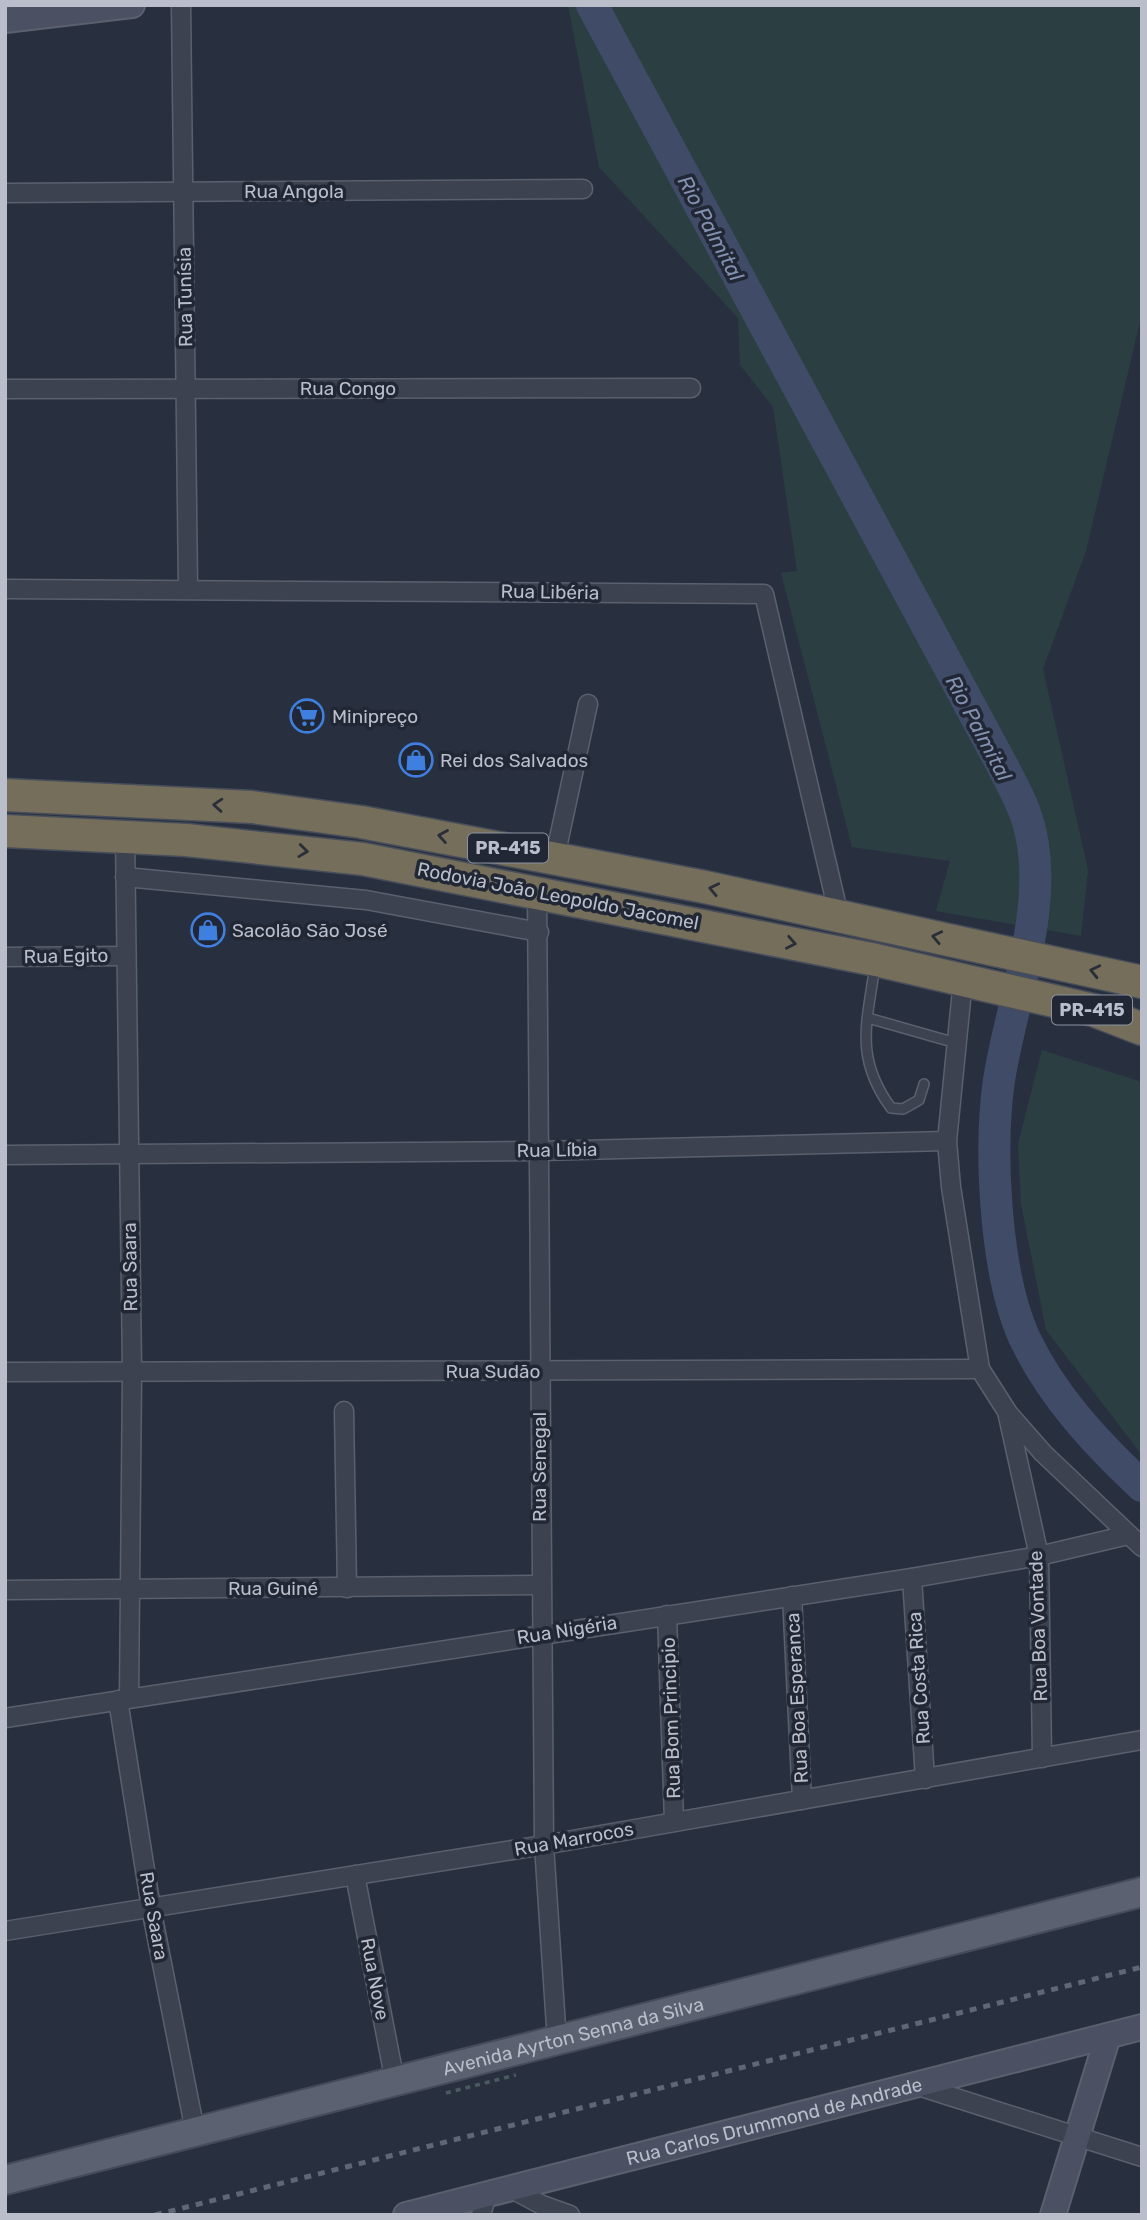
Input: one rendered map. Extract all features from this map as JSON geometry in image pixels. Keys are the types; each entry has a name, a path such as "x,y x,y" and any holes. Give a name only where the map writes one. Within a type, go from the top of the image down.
{"highway":[{"name":"Rodovia João Leopoldo Jacomel","path":"5,795 252,807 361,822 555,857 1142,982"},
{"name":"Rodovia João Leopoldo Jacomel","path":"5,831 278,847 363,859 876,960 1115,1017 1142,1029"}],"main road":[{"name":"Avenida Ayrton Senna da Silva","path":"5,2180 1142,1892"}],"street":[{"path":"5,20 132,5"},
{"name":"Rua Tunísia","path":"181,5 188,589"},
{"name":"Rua Angola","path":"5,193 583,189"},
{"name":"Rua Congo","path":"5,389 691,388"},
{"name":"Rua Libéria","path":"5,589 764,594 839,916"},
{"path":"555,857 588,704"},
{"name":"Rua Saara","path":"125,836 132,1589 123,1698 151,1908 195,2131"},
{"path":"125,877 366,900 538,932"},
{"name":"Rua Senegal","path":"537,892 538,1371 544,1845 557,2042"},
{"name":"Rua Egito","path":"5,957 126,956"},
{"path":"963,980 947,1141 951,1187 980,1369 1008,1413 1072,1483 1142,1548"},
{"name":"Rua Líbia","path":"5,1155 539,1151 947,1141"},
{"name":"Rua Sudão","path":"5,1372 980,1369"},
{"path":"344,1411 348,1588"},
{"name":"Rua Boa Vontade","path":"1008,1413 1039,1556 1042,1758"},
{"name":"Rua Nigéria","path":"5,1718 912,1578 1039,1556 1128,1535"},
{"name":"Rua Costa Rica","path":"912,1578 925,1779"},
{"name":"Rua Guiné","path":"5,1590 540,1585"},
{"name":"Rua Boa Esperanca","path":"792,1596 802,1800"},
{"name":"Rua Bom Principio","path":"667,1615 674,1821"},
{"name":"Rua Marrocos","path":"5,1931 544,1845 1142,1740"},
{"name":"Rua Nove","path":"355,1875 395,2082"},
{"name":"Rua Carlos Drummond de Andrade","path":"406,2215 493,2199 1142,2027"},
{"path":"1053,2215 1108,2036"},
{"path":"915,2085 1078,2134 1142,2157"},
{"path":"493,2199 542,2205 570,2215"}],"lane":[{"path":"876,960 864,1042 873,1083 891,1108 904,1109 919,1100 924,1084"},
{"path":"868,1018 956,1043"}],"green space":[{"path":"568,5 1142,5 1142,313 1086,551 1043,669 1088,870 1081,936 936,911 950,861 852,847 781,573 797,571 773,407 740,365 738,318 599,167"},
{"path":"1042,1050 1142,1082 1142,1455 1046,1330 1021,1204 1018,1144"}],"waterway":[{"name":"Rio Palmital","path":"592,5 1002,765 1025,813 1033,844 1033,911 1028,946 1005,1048 996,1108 997,1210 1006,1279 1024,1337 1048,1379 1091,1435 1142,1486"}],"railway":[{"path":"155,2215 1142,1967"}],"place":[{"name":"Minipreço","path":"307,716"},
{"name":"Rei dos Salvados","path":"416,760"},
{"name":"Sacolão São José","path":"208,930"}]}
